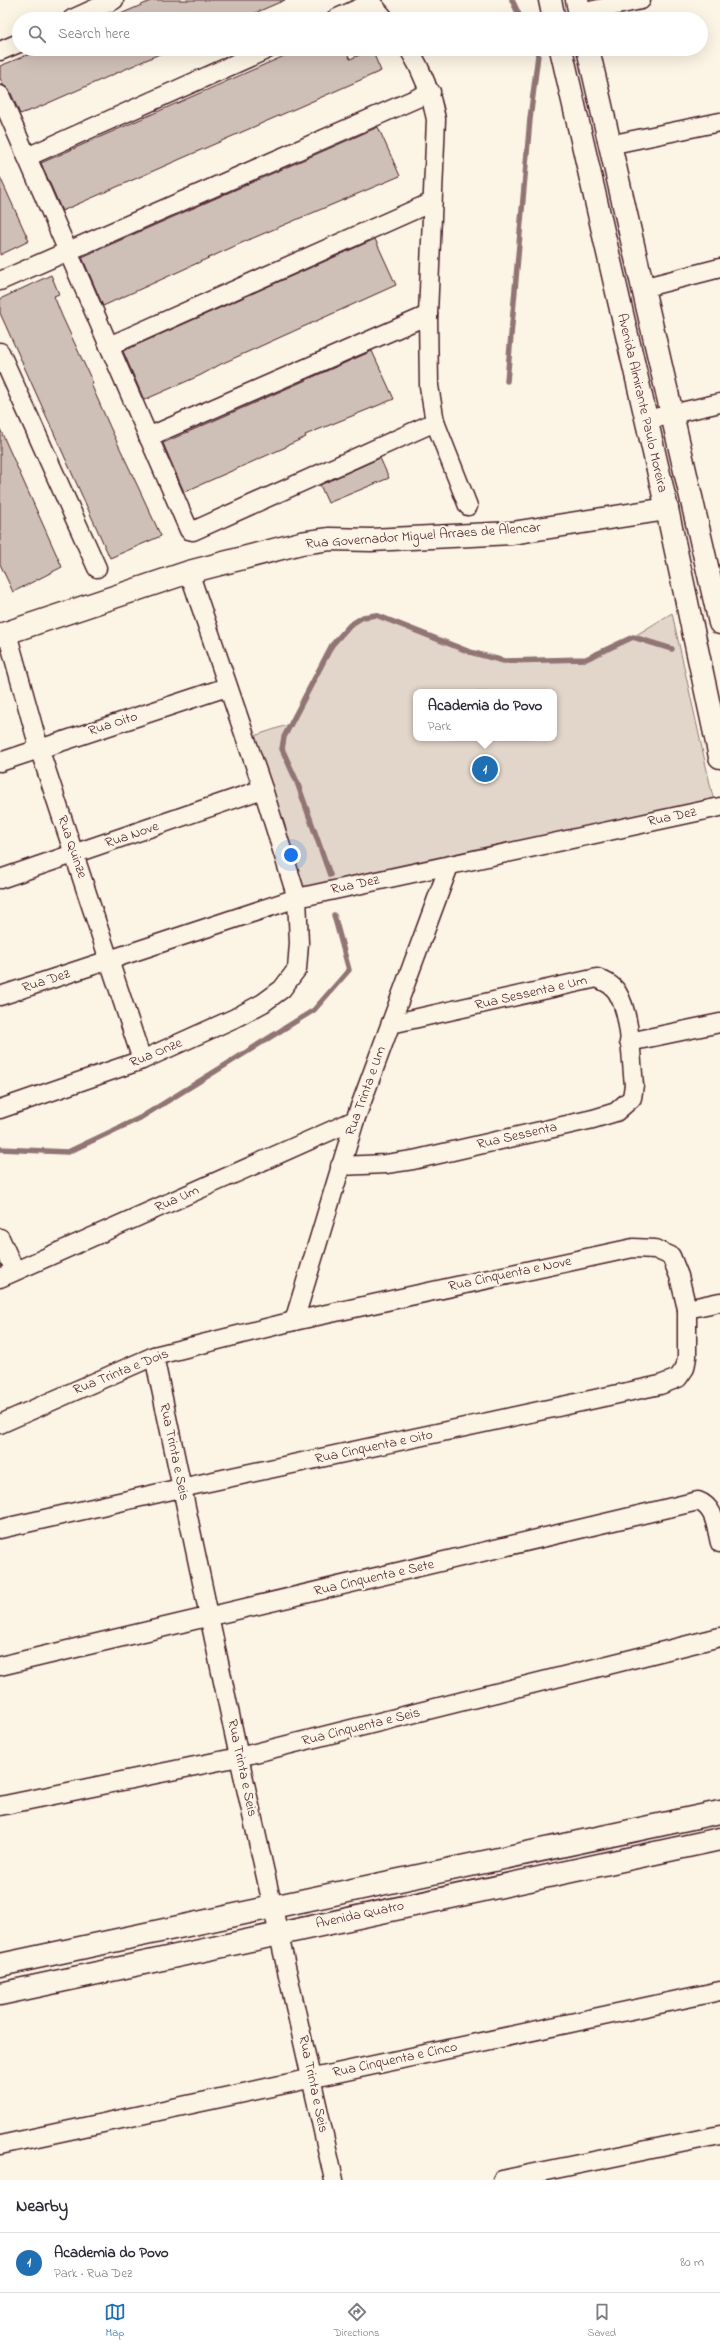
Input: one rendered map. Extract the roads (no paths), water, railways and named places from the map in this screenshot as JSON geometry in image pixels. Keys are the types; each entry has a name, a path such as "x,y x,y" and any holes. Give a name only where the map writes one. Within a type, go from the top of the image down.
{"street":[{"path":"87,12 114,0"},
{"path":"550,0 553,12"},
{"path":"579,11 641,0"},
{"path":"349,12 370,1 379,12"},
{"path":"0,52 12,46"},
{"path":"27,156 252,56"},
{"path":"413,56 421,68 431,92 436,119 436,156 432,202 428,315 427,358 429,386 435,422 468,506"},
{"name":"Avenida Almirante Paulo Moreira","path":"563,56 667,509 720,757"},
{"name":"Avenida Almirante Paulo Moreira","path":"590,56 720,623"},
{"path":"0,281 431,92"},
{"path":"0,95 189,530 193,531 435,422"},
{"path":"610,145 720,122"},
{"path":"109,346 432,202"},
{"path":"642,288 720,268"},
{"path":"148,437 428,315"},
{"path":"0,352 96,568"},
{"path":"646,420 720,403"},
{"name":"Rua Governador Miguel Arraes de Alencar","path":"4,634 189,572 301,543 330,539 371,540 512,533 667,509"},
{"path":"189,572 263,789 297,898"},
{"name":"Rua Quinze","path":"4,634 39,748 111,961 142,1060"},
{"name":"Rua Oito","path":"0,762 227,687"},
{"name":"Rua Nove","path":"0,879 263,789"},
{"name":"Rua Dez","path":"0,996 111,961 297,898 720,807"},
{"name":"Rua Trinta e Um","path":"294,1321 355,1120 449,866"},
{"name":"Rua Onze","path":"0,1110 142,1060 263,1004 282,989 297,969 299,943 297,898"},
{"name":"Rua Sessenta e Um","path":"391,1024 597,978 606,982 616,990 623,1004 629,1042"},
{"path":"629,1042 720,1023"},
{"name":"Rua Sessenta","path":"340,1166 386,1164 413,1160 593,1119 616,1112 632,1098 634,1085 629,1042"},
{"name":"Rua Um","path":"7,1275 355,1120"},
{"path":"0,1238 7,1275"},
{"name":"Rua Cinquenta e Nove","path":"294,1321 633,1248 655,1249 671,1256 679,1276 687,1309"},
{"path":"687,1309 720,1302"},
{"name":"Rua Cinquenta e Oito","path":"0,1529 181,1488 660,1385 678,1378 686,1368 687,1309"},
{"name":"Rua Trinta e Dois","path":"0,1424 154,1356 294,1321"},
{"name":"Rua Trinta e Seis","path":"154,1356 239,1757 334,2180"},
{"name":"Rua Cinquenta e Sete","path":"0,1666 209,1618 698,1501 704,1503 711,1510 720,1543"},
{"name":"Rua Cinquenta e Seis","path":"0,1806 239,1757 720,1637"},
{"name":"Avenida Quatro","path":"0,1965 720,1812"},
{"name":"Avenida Quatro","path":"0,1994 278,1932 720,1839"},
{"name":"Rua Cinquenta e Cinco","path":"0,2145 312,2077 720,1991"},
{"path":"502,2180 720,2135"}],"waterway":[{"path":"512,0 518,12"},
{"path":"507,381 530,119 538,56"},
{"path":"330,875 297,782 282,749 284,737 332,645 350,625 363,617 376,615 470,652 504,661 586,659 633,637 672,649"},
{"path":"0,1149 68,1152 140,1118 314,1010 349,970 334,915"}],"place":[{"name":"Academia do Povo","path":"485,769"}]}
